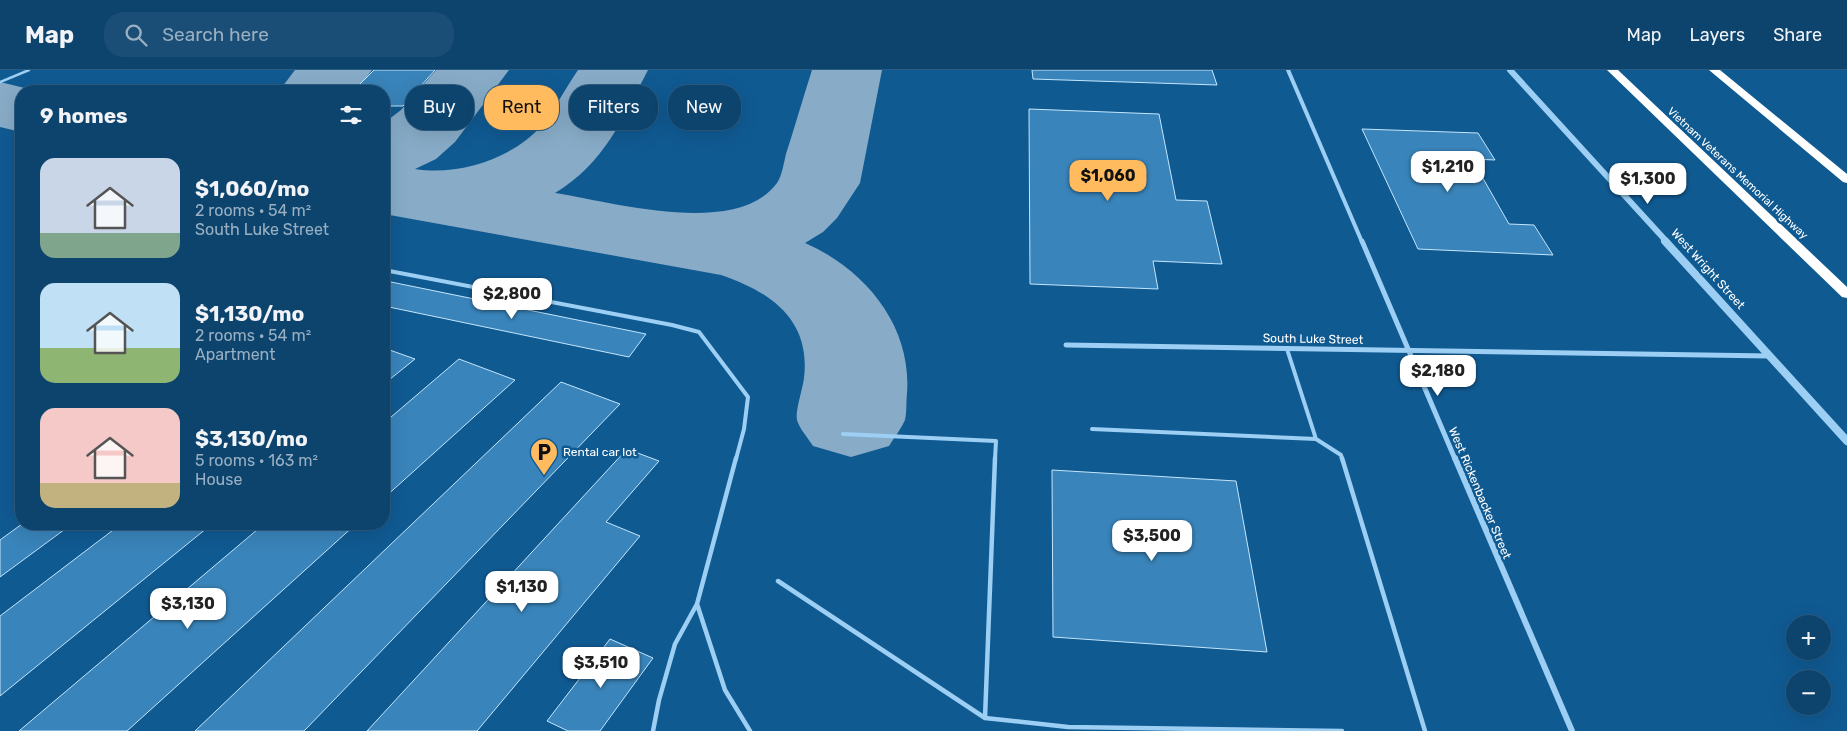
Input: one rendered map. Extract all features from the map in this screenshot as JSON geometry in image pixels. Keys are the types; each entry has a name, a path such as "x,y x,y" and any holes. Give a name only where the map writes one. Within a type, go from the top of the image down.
{"highway":[{"name":"Vietnam Veterans Memorial Highway","path":"1612,70 1847,294"},
{"path":"1714,70 1847,180"}],"street":[{"name":"West Rickenbacker Street","path":"1288,70 1572,731"},
{"name":"West Wright Street","path":"1510,70 1847,441"},
{"name":"South Luke Street","path":"1066,345 1770,356"}],"lane":[{"path":"0,82 29,70"},
{"path":"390,271 672,324 699,332 730,370 748,397 744,429 697,604 675,644 659,700 653,731"},
{"path":"1287,348 1316,439"},
{"path":"1092,429 1316,439 1341,455 1425,731"},
{"path":"843,434 996,441 985,718"},
{"path":"778,581 985,718 1068,727 1342,731"},
{"path":"697,604 725,690 750,731"}],"building":[{"path":"374,70 435,70 422,85 405,85 405,104 403,106 390,106 390,85 359,85"},
{"path":"1032,70 1212,70 1217,85 1033,79"},
{"path":"1029,109 1159,114 1176,200 1207,201 1222,264 1153,261 1158,289 1030,284"},
{"path":"1362,129 1478,133 1495,160 1472,159 1509,224 1534,225 1553,255 1418,249"},
{"path":"390,283 646,334 629,357 390,307"},
{"path":"390,350 415,359 390,379"},
{"path":"459,359 515,380 390,493 390,418"},
{"path":"561,382 620,404 304,731 195,731"},
{"path":"627,449 659,461 606,522 640,536 477,731 367,731"},
{"path":"1052,470 1236,481 1267,652 1053,637"},
{"path":"15,529 64,530 0,577 0,540"},
{"path":"113,530 205,530 0,696 0,616"},
{"path":"257,530 349,530 127,731 19,731"},
{"path":"610,639 653,658 600,731 568,731 547,721"}],"taxiway":[{"path":"321,85 337,70"},
{"path":"390,151 408,142 428,126 474,70"},
{"path":"432,195 471,192 490,188 525,176 542,166 571,140 613,70"},
{"path":"675,239 716,239 757,232 793,214 807,200 819,183 847,70"},
{"path":"0,104 15,108"},
{"path":"390,190 735,250 755,256 794,273 827,299 849,333 856,362 851,419"}],"place":[{"name":"Rental car lot","path":"544,476"}]}
